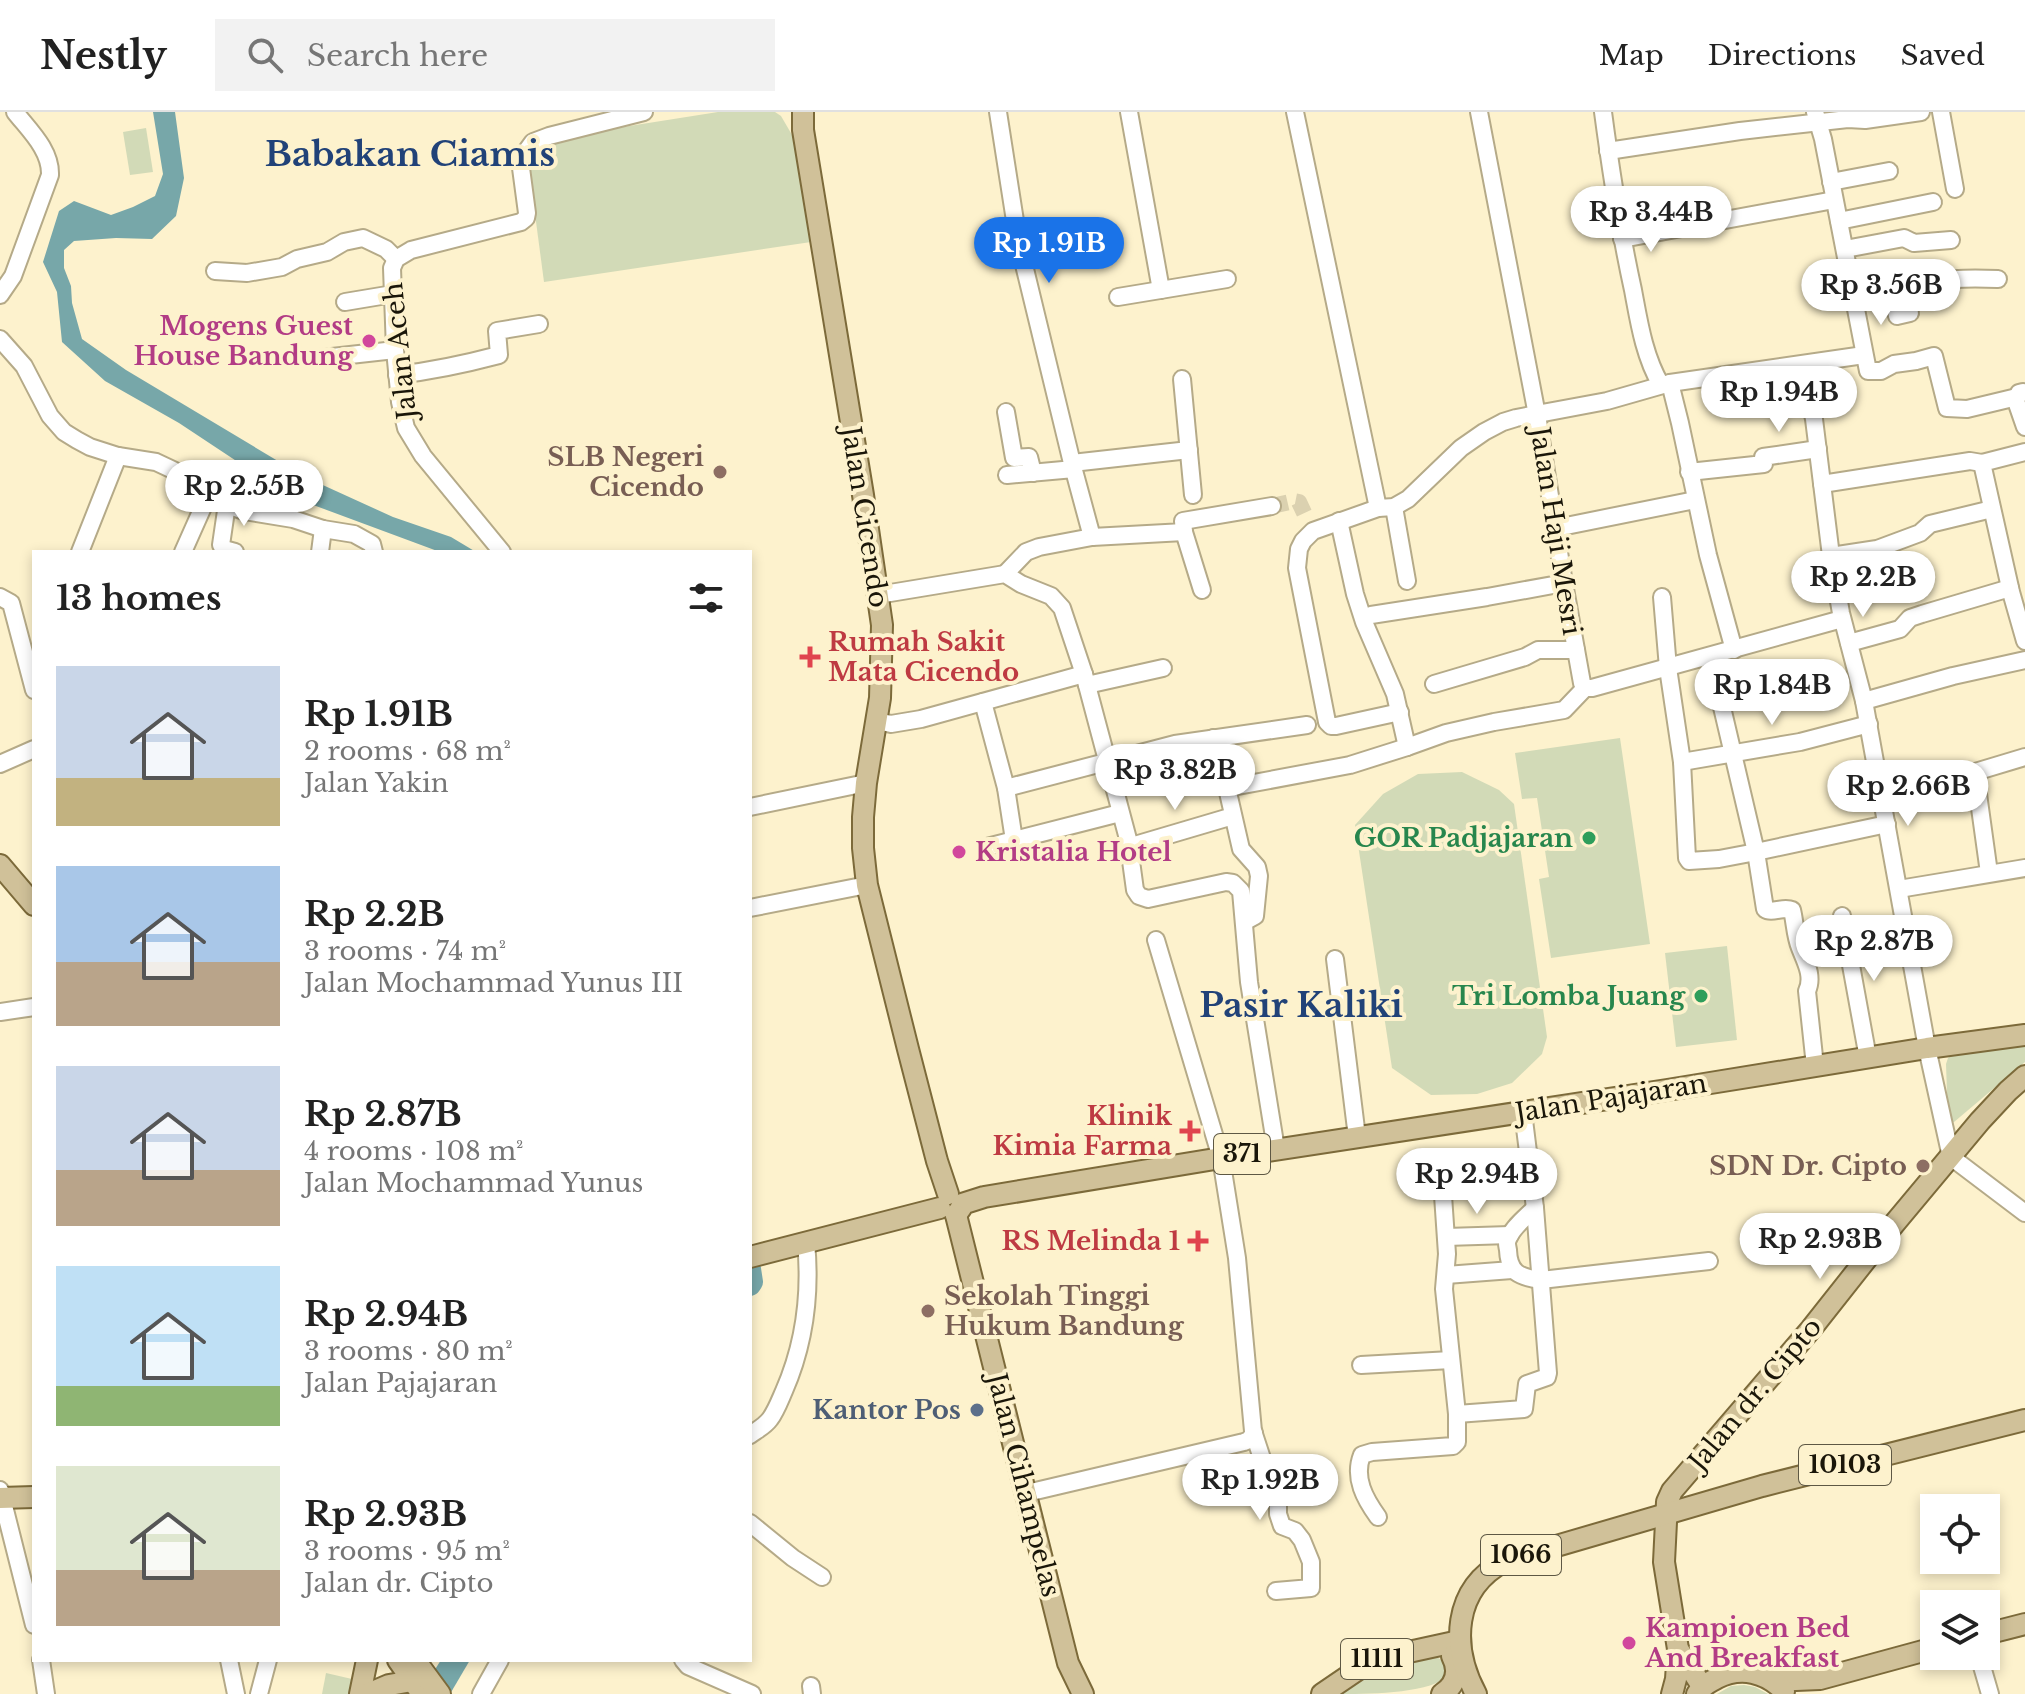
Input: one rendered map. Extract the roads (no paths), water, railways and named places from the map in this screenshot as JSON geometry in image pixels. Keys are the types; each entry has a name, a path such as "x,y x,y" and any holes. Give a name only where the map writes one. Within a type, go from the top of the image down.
{"main road":[{"name":"Jalan Cicendo","path":"799,115 882,625 877,721 863,817 867,885 912,1068 951,1205"},
{"path":"0,865 32,903"},
{"name":"Jalan Pajajaran","path":"758,1255 984,1197 1276,1149 2025,1035"},
{"name":"Jalan dr. Cipto","path":"1666,1512 1672,1491 1811,1329 1980,1121 2025,1076"},
{"name":"Jalan Cihampelas","path":"951,1205 1068,1663 1083,1694"},
{"name":"10103","path":"1666,1512 2025,1420"},
{"path":"1694,1466 1689,1476 1690,1487 1697,1497 1707,1502"},
{"path":"1,1495 32,1497"},
{"path":"1666,1512 1664,1562 1678,1649 1672,1694"},
{"name":"1066","path":"1450,1643 1473,1589 1491,1569 1513,1557 1666,1512"},
{"path":"1631,1523 1650,1538 1664,1562"},
{"path":"2000,1630 2025,1624"},
{"path":"1450,1643 1476,1694"},
{"name":"11111","path":"1322,1694 1372,1660 1450,1643 1457,1671 1454,1682 1442,1694"},
{"path":"1678,1649 1699,1690 1725,1674 1739,1671 1754,1673 1780,1688 1920,1652"},
{"path":"360,1694 367,1662"},
{"path":"400,1662 417,1679 440,1694"},
{"name":"Jalan Cihampelas","path":"1068,1663 1068,1694"},
{"path":"368,1694 389,1685 417,1679"},
{"path":"1798,1694 1820,1679"}],"street":[{"path":"0,295 13,276 51,165 15,112"},
{"name":"Jalan Aceh","path":"500,550 414,443 406,428 397,375 392,268 396,259 411,250 521,222 526,218 522,157 533,142 644,112"},
{"path":"998,112 1018,240 1092,537"},
{"path":"1129,112 1161,290"},
{"path":"1295,112 1386,508 1407,581"},
{"name":"Jalan Haji Mesri","path":"1479,112 1585,688"},
{"path":"1603,112 1622,239 1645,347 1651,364 1666,384 1680,423 1708,555 1734,650"},
{"path":"1608,151 1816,117 1865,120 1921,112"},
{"path":"1941,112 1955,189"},
{"path":"1816,117 1823,139 1868,371 1881,371 1894,364 1934,356 1947,408 1967,409 2019,396 2025,427"},
{"path":"1831,182 1889,171"},
{"path":"1622,239 1834,200"},
{"path":"1839,221 1933,202"},
{"path":"215,271 247,273 282,267 297,259 327,252 344,242 363,238 386,249 396,259"},
{"path":"1845,249 1904,238 1914,243 1951,240"},
{"path":"1118,297 1227,279"},
{"path":"1852,293 1873,293 1935,281 1998,279"},
{"path":"1893,289 1897,316 1910,313"},
{"path":"345,302 393,294"},
{"path":"397,375 499,355 497,331 539,324"},
{"path":"0,339 24,366 50,416 64,432 90,447 118,456 156,462 173,470 207,498 244,511 354,534 372,544 374,550"},
{"path":"323,358 395,350"},
{"path":"1400,712 1336,726 1327,722 1297,568 1299,549 1309,524 1339,521 1386,508 1415,494 1446,461 1484,432 1516,418 1607,401 1666,384 1864,355"},
{"path":"1802,365 1814,419 1842,619 1869,724 1927,1048 1951,1157 2025,1213"},
{"path":"1182,379 1193,495"},
{"path":"1006,412 1014,458 1029,457 1033,473"},
{"path":"1689,472 1764,464 1763,457 1818,449"},
{"path":"1007,475 1189,450"},
{"path":"1822,484 1970,461 1982,463 2025,452"},
{"path":"81,550 118,456"},
{"path":"1982,463 2025,641"},
{"path":"184,550 207,498"},
{"path":"1556,528 1695,500"},
{"path":"227,504 228,549"},
{"path":"1202,590 1183,521 1272,506"},
{"path":"1831,556 1877,549 1920,533 1930,524 1992,509"},
{"path":"1339,521 1355,594 1395,694 1407,747"},
{"path":"320,550 323,529"},
{"path":"878,595 1005,574 1026,552 1039,547 1092,537 1184,532"},
{"path":"1005,574 1051,596 1062,608 1128,839 1135,890 1139,896 1148,899 1226,882 1233,883 1241,891 1249,982 1276,1149"},
{"path":"1371,615 1564,583"},
{"path":"1849,643 1900,629 1910,618 2010,588"},
{"path":"0,597 11,603 32,682"},
{"path":"1662,597 1668,668 1681,754 1689,861 1719,859 1887,824"},
{"path":"1227,788 1350,765 1446,733 1564,710 1585,688 1842,619"},
{"path":"1434,684 1525,657 1538,650 1576,650"},
{"path":"1710,656 1756,852 1765,909 1792,910 1800,950 1806,958 1815,1066"},
{"path":"1864,701 2025,660"},
{"path":"877,721 891,724 921,719 1085,680 1163,668"},
{"path":"983,702 1006,788 1014,840"},
{"path":"1681,754 1734,754 1800,742 1869,724"},
{"path":"1006,788 1175,744 1307,725"},
{"path":"1213,738 1241,849 1257,867 1259,876 1255,916 1244,922"},
{"path":"0,764 32,750"},
{"path":"1882,791 1975,772 2025,757"},
{"path":"1975,772 1989,873"},
{"path":"752,807 866,783"},
{"path":"987,847 1120,813"},
{"path":"1128,847 1233,816"},
{"path":"1899,889 2025,868"},
{"path":"752,908 867,885"},
{"path":"1842,916 1868,1058"},
{"path":"1156,940 1221,1158 1237,1258 1249,1437 1272,1489 1278,1494 1278,1514 1282,1526 1298,1534 1311,1562 1311,1588 1276,1591"},
{"path":"1335,959 1357,1137"},
{"path":"0,1012 32,1007"},
{"path":"1457,1414 1524,1409 1527,1384 1548,1375 1535,1208 1523,1112"},
{"path":"1378,1517 1362,1490 1359,1474 1362,1455 1453,1446 1457,1442 1444,1289 1446,1237 1441,1166"},
{"path":"1512,1270 1507,1243 1510,1235 1535,1208"},
{"path":"1446,1237 1510,1235"},
{"path":"752,1433 770,1419 798,1356 807,1311 806,1242"},
{"path":"1446,1275 1512,1270 1525,1278 1541,1280 1709,1261"},
{"path":"1361,1365 1451,1360"},
{"path":"1027,1493 1249,1437"},
{"path":"1,1495 32,1617"},
{"path":"752,1525 822,1577"},
{"path":"41,1662 46,1694"},
{"path":"229,1662 236,1694"},
{"path":"259,1694 267,1662"},
{"path":"481,1694 499,1662"},
{"path":"685,1662 752,1694"},
{"path":"1983,1670 1990,1694"}],"water":[{"path":"153,112 175,112 184,178 176,216 152,239 74,241 64,250 64,268 82,339 126,370 303,476 393,517 451,537 473,550 435,550 289,496 179,423 105,381 62,342 57,292 43,262 59,211 74,201 111,215 155,196 163,174"},
{"path":"440,1662 469,1662 450,1694 434,1671"}],"tunnel":[{"path":"1272,506 1299,502 1306,517"}],"place":[{"name":"Mogens Guest House Bandung","path":"369,341"},
{"name":"SLB Negeri Cicendo","path":"720,472"},
{"name":"Rumah Sakit Mata Cicendo","path":"810,657"},
{"name":"GOR Padjajaran","path":"1589,838"},
{"name":"Kristalia Hotel","path":"959,852"},
{"name":"Tri Lomba Juang","path":"1701,996"},
{"name":"Klinik Kimia Farma","path":"1190,1131"},
{"name":"SDN Dr. Cipto","path":"1923,1166"},
{"name":"RS Melinda 1","path":"1198,1241"},
{"name":"Sekolah Tinggi Hukum Bandung","path":"928,1311"},
{"name":"Kantor Pos","path":"977,1410"},
{"name":"Kampioen Bed And Breakfast","path":"1629,1643"}],"district":[{"name":"Babakan Ciamis","path":"410,154"},
{"name":"Pasir Kaliki","path":"1301,1005"}]}
